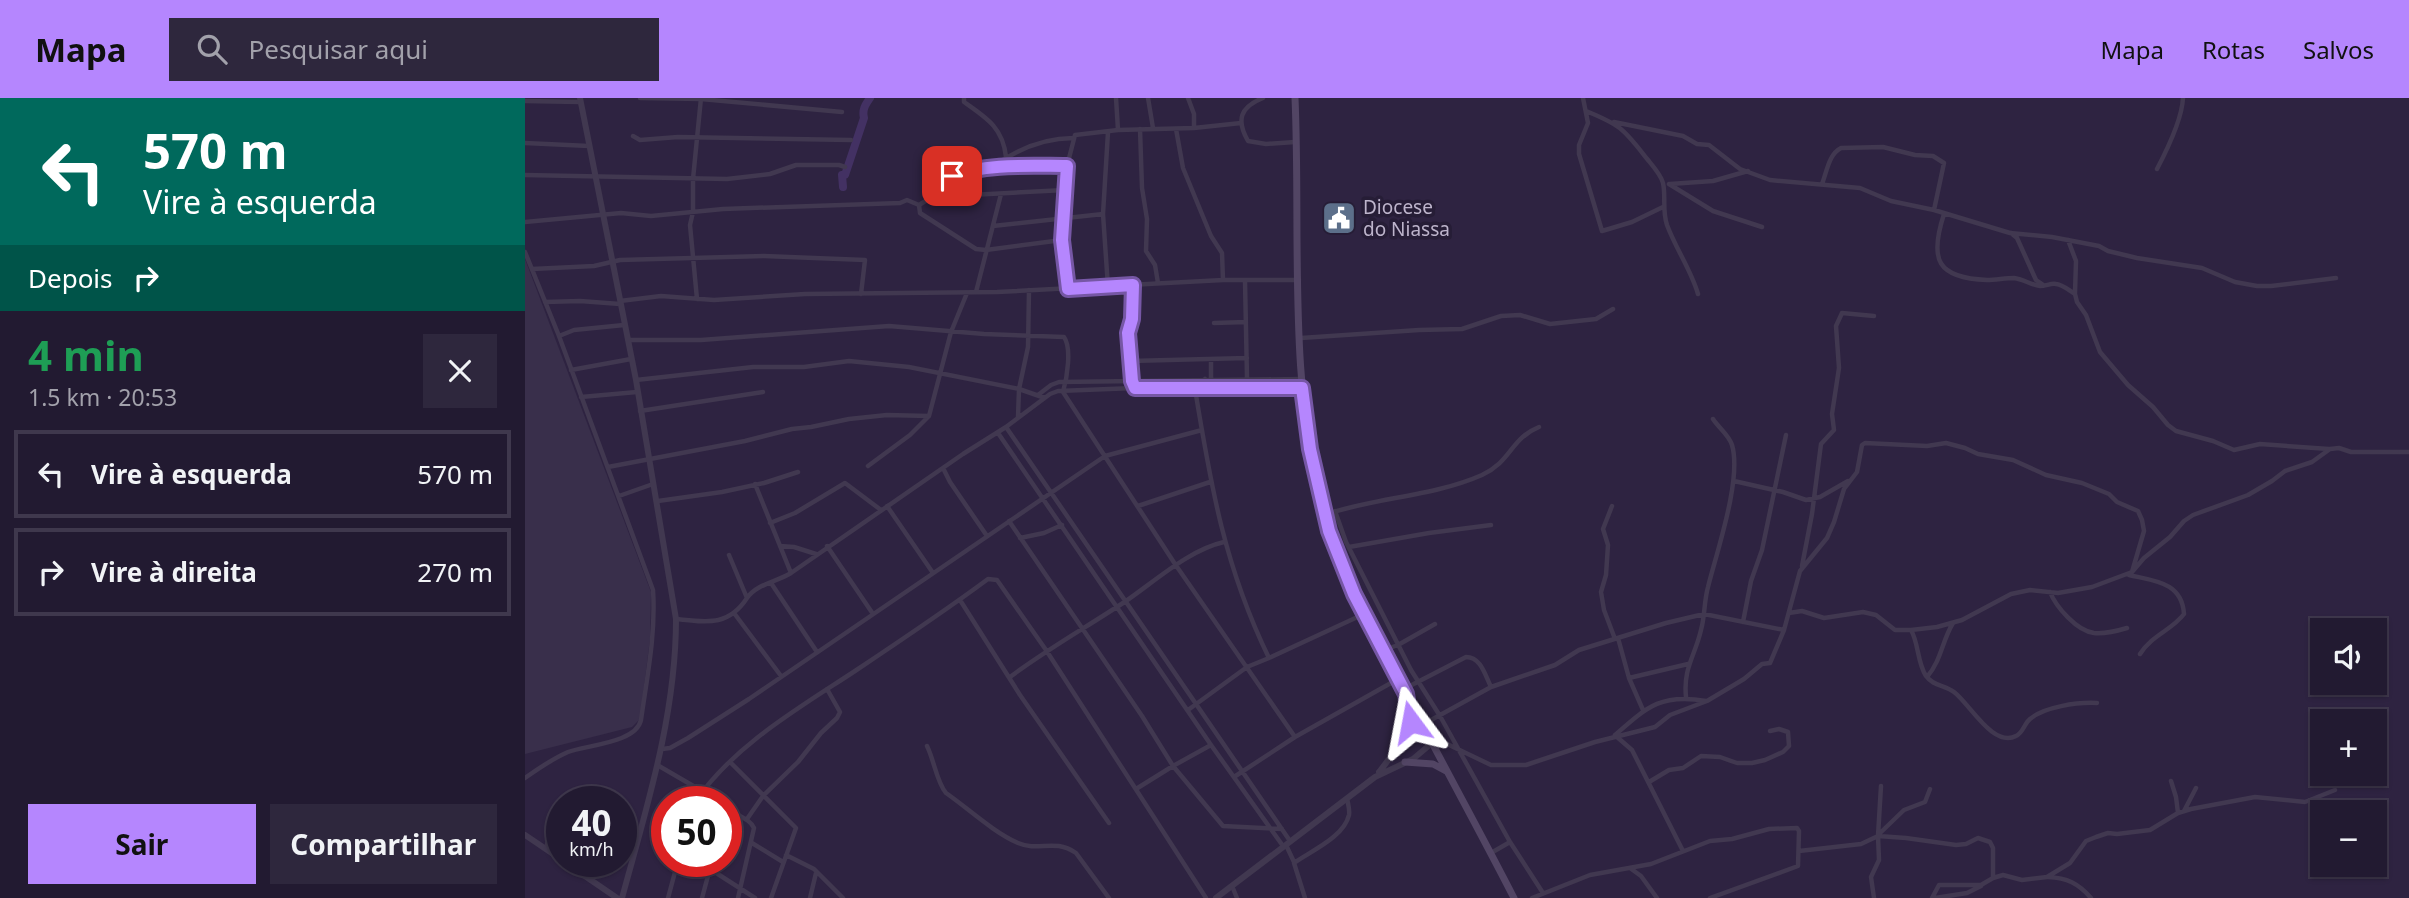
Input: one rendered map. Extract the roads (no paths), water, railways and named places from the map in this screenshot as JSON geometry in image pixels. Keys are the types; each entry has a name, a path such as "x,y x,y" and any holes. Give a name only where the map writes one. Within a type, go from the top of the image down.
{"main road":[{"path":"1295,98 1302,388 1310,449 1324,515 1338,557 1364,614 1514,898"},
{"path":"1405,692 1411,722 1406,740"},
{"path":"1405,762 1433,764 1447,772"}],"street":[{"path":"641,98 701,99 842,112"},
{"path":"964,98 964,102 999,130 1006,157"},
{"path":"1116,98 1118,130"},
{"path":"1148,98 1153,128"},
{"path":"1188,98 1194,114 1194,128"},
{"path":"1263,98 1246,108 1241,123 1248,141 1255,144 1296,142"},
{"path":"1583,98 1588,123 1579,145 1579,154 1602,232 1632,222 1663,207"},
{"path":"2157,169 2183,108 2183,98"},
{"path":"697,299 690,225 701,99"},
{"path":"525,101 580,100 636,380 676,618 671,701 659,766 619,898 587,877"},
{"path":"1586,111 1614,122 1683,136 1697,144 1709,145 1733,164 1770,180 1860,188 1898,203 1934,210 2010,233 2068,240 2137,258 2202,268 2235,282 2257,286 2336,278"},
{"path":"1614,122 1632,139 1666,183 1689,195 1704,207 1762,227"},
{"path":"991,167 1006,157 1049,140 1073,138 1079,133 1241,123"},
{"path":"1140,129 1142,188 1147,219 1146,251 1156,265 1158,283"},
{"path":"1176,129 1183,168 1211,236 1223,253 1223,280"},
{"path":"1108,132 1103,214 1108,287"},
{"path":"633,136 640,140 698,137 851,140"},
{"path":"1068,289 1062,240 1067,166 1073,138"},
{"path":"525,143 589,146"},
{"path":"1822,184 1832,156 1841,148 1883,147 1915,155 1933,156 1941,160 1944,169 1934,210"},
{"path":"525,175 692,179 770,174 796,165 845,167"},
{"path":"940,197 940,180 962,172 991,167 1067,166"},
{"path":"1666,183 1713,181 1748,171"},
{"path":"1666,183 1663,207 1668,227 1694,279 1698,294"},
{"path":"1062,240 976,249 918,211 919,205 932,197 1065,190"},
{"path":"976,292 1001,194"},
{"path":"525,222 621,213 651,216 723,209 900,203 908,200 919,205"},
{"path":"993,226 1103,214"},
{"path":"1944,214 1938,231 1937,254 1950,273 1961,278 1986,280 2014,278 2044,286 2058,283 2075,293"},
{"path":"2010,233 2017,238 2036,279 2044,286"},
{"path":"2068,240 2076,261 2077,302 2086,315 2100,352 2127,385 2176,431 2234,450 2260,444 2339,448 2351,452 2409,452"},
{"path":"525,253 559,336 653,590 653,630 640,725 637,730 621,738 572,751 525,778"},
{"path":"532,269 693,258 803,256 865,260 861,294"},
{"path":"545,302 619,303 661,296 697,299 967,293 1223,280 1299,281"},
{"path":"1244,281 1247,378"},
{"path":"1133,285 1132,319 1128,333 1135,388"},
{"path":"1018,417 1019,389 1029,336 1029,290"},
{"path":"868,466 910,435 929,416 951,332 967,293"},
{"path":"1301,338 1462,329 1501,316 1520,316 1550,324 1596,319 1613,309"},
{"path":"1216,898 1375,777 1434,746 1445,743 1491,765 1526,765 1615,736 1655,727 1670,715 1707,701 1744,679 1762,664 1770,663 1784,630 1801,569 1821,444 1835,430 1832,414 1839,368 1836,353 1838,318 1845,313 1874,316"},
{"path":"1214,323 1247,322"},
{"path":"559,336 574,330 624,325"},
{"path":"628,340 701,340 889,326 1064,337 1067,339 1063,392 1175,564 1294,737"},
{"path":"1130,361 1247,358"},
{"path":"571,370 631,359"},
{"path":"1195,389 1208,379 1211,360"},
{"path":"636,380 753,367 804,367 849,361 909,367 1019,389 1045,398"},
{"path":"1038,395 1051,385 1065,382 1302,379"},
{"path":"676,618 711,623 734,613 753,590 790,573 1058,391 1302,388"},
{"path":"1195,389 1210,482 1224,542 1252,622 1269,659"},
{"path":"581,397 637,392"},
{"path":"640,411 763,392"},
{"path":"608,467 745,441 783,430 849,419 887,415 929,416"},
{"path":"1686,697 1684,678 1702,629 1707,589 1734,481 1735,461 1732,445 1713,419"},
{"path":"1006,427 1282,830 1305,898"},
{"path":"1324,515 1456,486 1499,466 1526,432 1539,427"},
{"path":"662,749 670,748 688,738 1105,457 1202,430"},
{"path":"998,433 1234,777 1286,844"},
{"path":"1744,622 1751,581 1762,550 1786,435"},
{"path":"1801,569 1827,538 1844,489 1857,472 1862,445 1927,446 1946,443 1978,454 2013,460 2046,475 2082,483 2109,494 2117,502 2138,511 2144,531 2130,574"},
{"path":"1789,613 1802,611 1824,618 1863,612 1876,615 1895,630 1911,631 1953,622 1987,608 2011,594 2030,590 2057,593 2092,587 2130,574 2184,521 2248,495 2285,471 2312,462 2330,449"},
{"path":"943,468 987,536"},
{"path":"658,501 755,484 798,472"},
{"path":"1734,481 1797,498 1814,499 1849,480"},
{"path":"1138,506 1210,482"},
{"path":"619,496 654,483"},
{"path":"770,523 795,513 845,483 881,510"},
{"path":"755,484 790,573"},
{"path":"887,506 933,573"},
{"path":"1612,506 1603,529 1608,545 1601,592 1604,610 1643,710"},
{"path":"1335,511 1349,547 1398,645 1510,842 1543,893"},
{"path":"1009,521 1173,766 1223,826 1282,830"},
{"path":"1020,538 1044,533 1062,525"},
{"path":"1349,547 1491,525"},
{"path":"1010,677 1046,650 1125,601 1175,564 1224,542"},
{"path":"780,545 816,554"},
{"path":"827,546 873,614"},
{"path":"1084,558 1091,552"},
{"path":"729,555 747,598"},
{"path":"2130,574 2162,583 2179,594 2184,604 2185,614 2179,621 2154,637 2140,654"},
{"path":"707,786 746,745 988,579 997,580 1046,650 1206,898"},
{"path":"771,583 817,652"},
{"path":"2050,592 2060,611 2085,630 2105,633 2127,628"},
{"path":"960,600 1109,822"},
{"path":"734,613 781,676"},
{"path":"1188,710 1247,667 1364,614"},
{"path":"1422,725 1490,687 1555,665 1579,650 1704,614 1784,630"},
{"path":"1927,677 1937,664 1945,637 1953,622"},
{"path":"1384,650 1434,624"},
{"path":"1911,631 1916,653 1927,677 1933,684 1948,687 1956,693 1984,725 1999,737 2014,738 2031,718 2049,708 2097,702"},
{"path":"1405,692 1418,680 1471,656 1478,660 1490,687"},
{"path":"1629,678 1688,663"},
{"path":"1234,777 1294,737 1398,679"},
{"path":"747,819 763,796 837,718 840,712 838,705 827,689"},
{"path":"1615,736 1643,710 1675,698 1707,701"},
{"path":"1649,782 1669,770 1683,768 1701,756 1720,757 1737,764 1765,760 1783,752 1789,746 1788,732 1779,729 1770,731"},
{"path":"1375,777 1406,740 1416,734 1428,734"},
{"path":"1615,736 1632,750 1683,851"},
{"path":"1136,789 1211,744"},
{"path":"927,746 940,784 946,793 1017,843 1031,846 1055,845 1070,849 1109,898"},
{"path":"730,762 796,828 771,898"},
{"path":"659,766 693,786"},
{"path":"2171,781 2180,812"},
{"path":"1874,898 1871,877 1879,860 1881,786"},
{"path":"2180,812 2196,788"},
{"path":"1799,851 1861,844 1878,836 1904,810 1926,802 1930,789"},
{"path":"2047,877 2070,863 2086,841 2095,836 2150,830 2180,812 2255,797 2305,802 2335,790"},
{"path":"1294,863 1343,827 1349,817 1347,798"},
{"path":"738,898 754,828 747,819 742,818"},
{"path":"1532,898 1590,875 1651,864 1718,839 1793,826 1799,831 1798,866 1710,898"},
{"path":"525,835 545,849 546,846"},
{"path":"1878,836 1956,845 1984,839 1992,844 1993,878"},
{"path":"1491,853 1510,842"},
{"path":"752,843 783,862"},
{"path":"786,855 810,867 842,898"},
{"path":"1629,868 1641,876 1657,898"},
{"path":"810,898 816,873"},
{"path":"1981,886 1939,885 1934,898 1967,893 1981,886 1993,878 2003,875 2022,880 2047,877 2070,880 2078,884 2091,898"},
{"path":"668,898 673,877"},
{"path":"702,898 708,877"},
{"path":"723,877 755,898"},
{"path":"1232,886 1237,898"}],"waterway":[{"path":"843,187 842,175 845,175 864,118 864,108 870,98"}],"place":[{"name":"Diocese do Niassa","path":"1339,218"}]}
